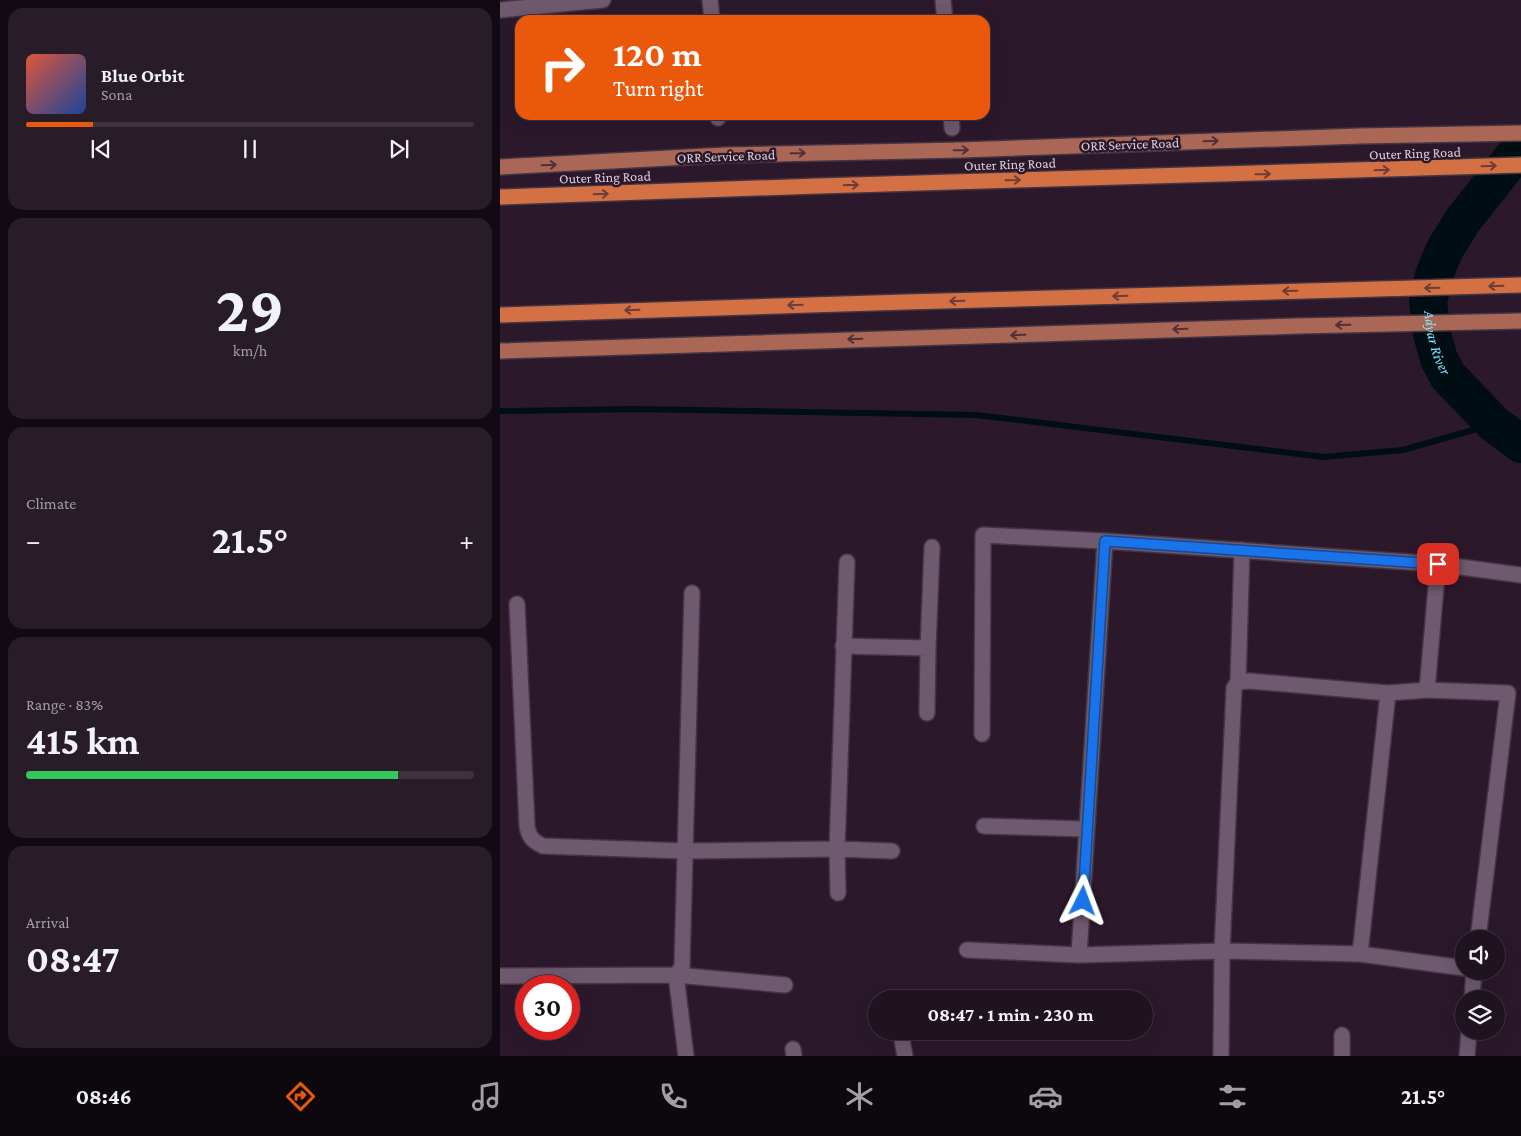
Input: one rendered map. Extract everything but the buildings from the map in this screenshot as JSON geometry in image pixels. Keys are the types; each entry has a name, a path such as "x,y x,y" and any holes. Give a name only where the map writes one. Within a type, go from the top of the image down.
{"highway":[{"name":"Outer Ring Road","path":"500,197 1521,165"},
{"path":"500,315 1521,285"}],"main road":[{"name":"ORR Service Road","path":"500,166 726,155 1521,133"},
{"path":"500,351 1521,321"}],"street":[{"path":"500,10 603,0"},
{"path":"710,0 712,15"},
{"path":"943,0 944,15"},
{"path":"982,734 983,535 1105,541 1438,564 1521,575"},
{"path":"1079,956 1105,541"},
{"path":"927,713 932,547"},
{"path":"1221,1056 1222,951 1234,688 1238,682 1242,550"},
{"path":"838,893 837,849 847,562"},
{"path":"1427,690 1438,564"},
{"path":"686,1056 676,975 682,968 692,592"},
{"path":"517,604 527,826 528,833 533,841 543,846 685,851 837,849 892,851"},
{"path":"844,646 928,648"},
{"path":"1238,682 1250,681 1388,693 1427,690 1508,693 1479,930"},
{"path":"1360,954 1388,693"},
{"path":"984,826 1087,829"},
{"path":"967,950 1079,956 1222,951 1360,954 1455,967"},
{"path":"500,976 676,975 785,985"},
{"path":"1342,1035 1342,1056"},
{"path":"902,1040 904,1056"},
{"path":"1467,1056 1468,1040"}],"waterway":[{"name":"Adyar River","path":"1521,147 1463,220 1445,249 1434,275 1428,302 1432,334 1439,359 1448,376 1494,424 1521,444"},
{"path":"500,411 636,409 976,415 1323,457 1403,450 1494,424"}],"route":[{"path":"1083,901 1105,541 1438,564"}]}
